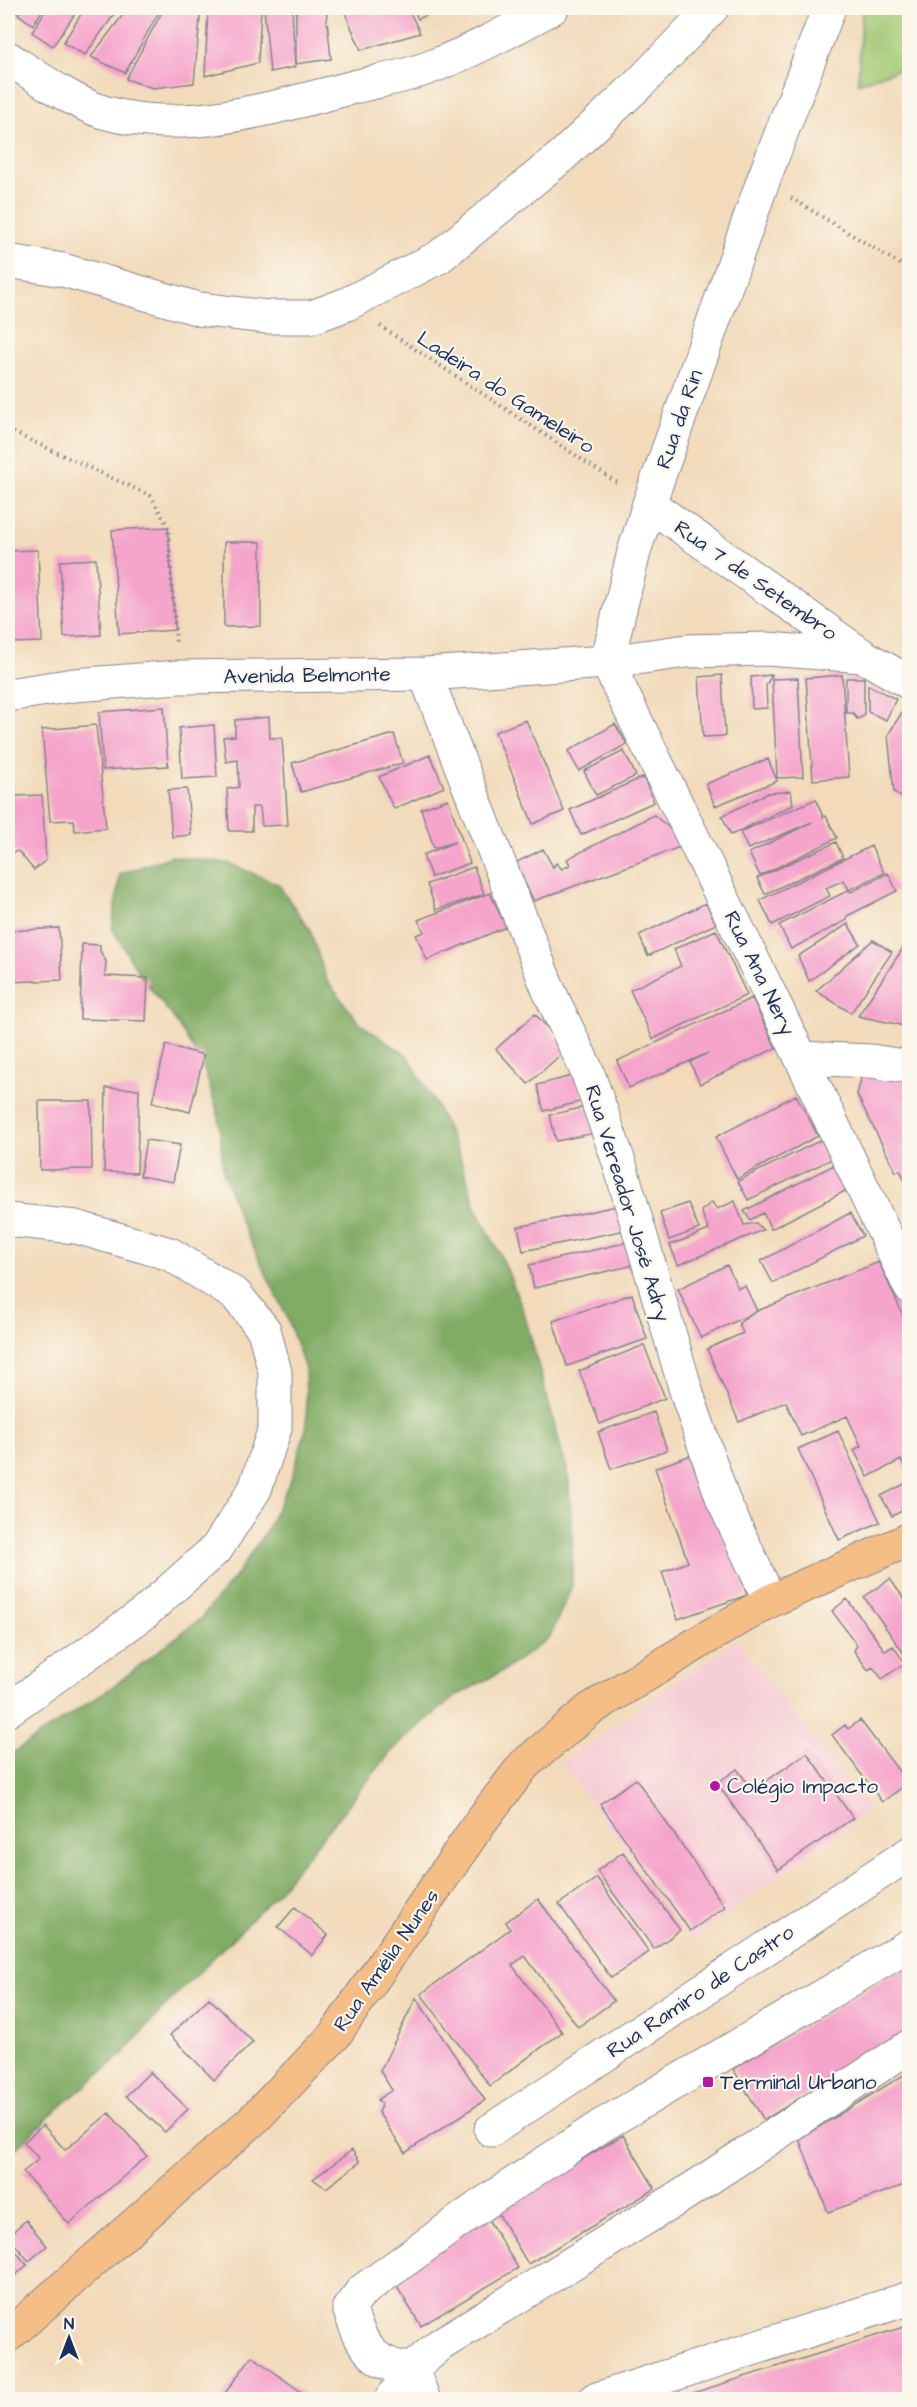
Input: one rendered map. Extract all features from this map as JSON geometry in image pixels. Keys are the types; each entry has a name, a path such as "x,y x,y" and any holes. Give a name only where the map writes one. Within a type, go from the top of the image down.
{"main road":[{"name":"Rua Amélia Nunes","path":"8,2336 254,2119 334,2036 481,1821 524,1765 589,1710 770,1601 909,1539"}],"street":[{"path":"8,58 50,85 101,111 141,120 184,122 294,103 432,67 501,36 552,8"},
{"path":"8,261 63,270 199,309 267,317 312,317 347,304 439,257 562,156 641,82 712,8"},
{"name":"Rua da Rin","path":"607,662 633,552 649,504 763,180 829,8"},
{"name":"Rua 7 de Setembro","path":"649,504 863,656 909,683"},
{"name":"Rua 7 de Setembro","path":"607,662 687,651 767,649 863,656"},
{"name":"Avenida Belmonte","path":"8,695 74,685 178,677 425,674 607,662"},
{"name":"Rua Ana Nery","path":"607,662 801,1058 909,1287"},
{"name":"Rua Vereador José Adry","path":"425,674 549,991 587,1071 619,1162 665,1323 723,1500 770,1601"},
{"path":"801,1058 871,1061 909,1067"},
{"path":"8,1220 76,1227 170,1254 236,1296 264,1330 275,1372 275,1428 272,1438 255,1489 217,1548 143,1614 8,1710"},
{"name":"Rua Ramiro de Castro","path":"491,2130 909,1853"},
{"path":"412,2369 395,2368 374,2357 358,2337 349,2308 362,2291 483,2204 601,2126 909,1945"},
{"path":"391,2400 412,2369 441,2344 683,2195 909,2046"},
{"path":"594,2400 909,2298"},
{"path":"412,2369 424,2400"}],"path":[{"path":"763,180 909,270"},
{"name":"Ladeira do Gameleiro","path":"347,304 649,504"},
{"path":"8,430 151,496 168,527 178,677"}],"shaded area":[{"name":"Colégio Impacto","path":"737,1640 870,1810 692,1940 561,1763"}],"green space":[{"path":"862,8 909,8 909,66 858,83"},
{"path":"172,856 228,863 278,884 310,930 327,981 360,1024 407,1055 436,1105 459,1154 477,1210 503,1260 524,1313 568,1474 572,1530 572,1586 550,1637 506,1669 456,1696 390,1753 281,1888 164,2007 122,2055 48,2117 43,2125 38,2127 8,2156 8,1756 112,1687 201,1618 237,1574 267,1529 292,1477 307,1425 305,1369 287,1317 241,1222 223,1171 219,1117 203,1065 173,1017 140,975 112,928 120,874"}],"building":[{"path":"8,8 19,8 14,16 8,12"},
{"path":"22,8 44,8 33,25 18,14"},
{"path":"47,8 79,8 53,46 32,32"},
{"path":"85,8 119,8 85,55 63,43"},
{"path":"128,8 161,8 125,73 91,57"},
{"path":"164,8 201,8 194,83 153,88 126,79"},
{"path":"208,8 261,8 258,63 205,76"},
{"path":"264,8 292,8 295,67 270,72"},
{"path":"296,8 326,8 331,59 296,64"},
{"path":"343,8 408,8 420,33 361,50"},
{"path":"413,8 443,8 418,19"},
{"path":"168,527 175,630 119,634 112,530"},
{"path":"224,542 261,542 261,626 224,627"},
{"path":"38,550 42,642 8,643 8,551"},
{"path":"96,559 101,635 64,637 60,561"},
{"path":"722,675 725,736 703,737 699,677"},
{"path":"772,675 766,685 767,708 752,709 751,677"},
{"path":"842,675 849,777 813,780 806,678"},
{"path":"798,678 803,777 777,778 772,679"},
{"path":"846,678 864,678 864,716 857,719 853,713 846,713"},
{"path":"868,685 896,699 886,720 868,712"},
{"path":"908,702 910,787 903,798 894,792 888,735"},
{"path":"164,707 168,766 103,770 99,712"},
{"path":"269,717 270,738 282,738 288,825 262,826 260,807 252,807 252,831 229,831 227,789 239,787 238,760 226,762 223,737 235,736 235,720"},
{"path":"526,720 564,811 533,824 495,732"},
{"path":"615,724 627,744 579,771 568,751"},
{"path":"96,725 106,828 75,831 74,820 50,821 42,730"},
{"path":"214,725 217,777 182,779 179,728"},
{"path":"394,734 403,763 301,792 292,763"},
{"path":"624,751 636,776 596,795 584,771"},
{"path":"430,755 444,787 394,809 379,777"},
{"path":"768,759 777,781 715,806 706,784"},
{"path":"8,774 15,796 42,795 46,860 34,870 18,851 8,854"},
{"path":"643,777 654,802 581,835 570,810"},
{"path":"187,789 191,835 172,837 168,790"},
{"path":"791,791 793,805 731,835 722,816 768,793"},
{"path":"448,799 470,863 431,877 423,855 455,842 434,848 421,809"},
{"path":"816,799 823,817 826,816 837,838 760,876 749,853 812,822 748,849 740,832"},
{"path":"654,815 688,844 534,901 515,863 543,849 553,867 556,863 562,869 570,865 567,859"},
{"path":"836,842 843,858 765,894 757,878"},
{"path":"871,846 884,873 849,890 844,880 826,888 830,896 772,925 760,900"},
{"path":"474,867 484,894 436,910 427,884"},
{"path":"888,873 897,891 847,916 847,920 791,949 779,925"},
{"path":"490,893 506,927 427,960 416,935 424,932 418,920"},
{"path":"706,903 716,924 648,956 639,935"},
{"path":"848,924 860,944 809,981 798,956"},
{"path":"59,928 62,980 8,982 8,931"},
{"path":"716,930 747,995 653,1039 630,990 681,966 674,949"},
{"path":"873,940 892,952 851,1013 816,991"},
{"path":"907,942 910,944 910,1027 858,1016"},
{"path":"82,944 100,945 100,951 106,961 105,976 148,978 146,1021 80,1019"},
{"path":"752,998 776,1048 700,1084 690,1062 708,1053 629,1088 617,1061"},
{"path":"535,1014 567,1049 528,1084 496,1049"},
{"path":"166,1045 204,1055 190,1112 152,1102"},
{"path":"863,1070 910,1081 910,1202 905,1191 909,1189 900,1170 896,1172 857,1095"},
{"path":"576,1075 583,1101 544,1111 537,1085"},
{"path":"106,1088 139,1089 137,1173 104,1172"},
{"path":"796,1095 818,1136 737,1179 716,1137"},
{"path":"39,1101 91,1101 92,1169 40,1170"},
{"path":"594,1105 600,1132 556,1141 550,1115"},
{"path":"823,1139 832,1159 748,1200 738,1181"},
{"path":"146,1140 180,1145 173,1182 140,1176"},
{"path":"834,1165 847,1190 771,1229 763,1213 750,1220 744,1211"},
{"path":"735,1201 744,1225 756,1223 763,1230 678,1265 670,1245 709,1230 701,1211 712,1202 717,1209"},
{"path":"688,1203 699,1229 669,1240 660,1213"},
{"path":"626,1204 631,1229 523,1251 518,1227"},
{"path":"850,1213 863,1236 773,1283 761,1261"},
{"path":"633,1241 639,1264 534,1288 529,1265"},
{"path":"879,1262 910,1331 910,1476 901,1460 868,1477 854,1450 861,1446 847,1416 801,1436 786,1402 739,1422 707,1349 743,1333 739,1323 757,1311"},
{"path":"727,1265 738,1288 745,1286 757,1311 701,1338 678,1289"},
{"path":"632,1294 647,1339 567,1366 553,1321"},
{"path":"644,1345 665,1398 600,1424 579,1371"},
{"path":"654,1412 667,1450 611,1469 598,1432"},
{"path":"838,1431 880,1522 839,1540 798,1449"},
{"path":"697,1453 747,1595 678,1619 662,1572 688,1562 655,1468"},
{"path":"910,1481 910,1507 892,1516 881,1496"},
{"path":"890,1579 910,1607 910,1662 864,1597"},
{"path":"847,1599 885,1651 893,1646 905,1663 882,1679 873,1667 868,1670 854,1651 857,1645 832,1611"},
{"path":"860,1720 908,1783 882,1802 832,1735 845,1725 848,1729"},
{"path":"807,1753 853,1818 778,1870 717,1783 737,1769 753,1790"},
{"path":"636,1779 725,1907 690,1931 600,1804"},
{"path":"623,1852 680,1930 654,1949 597,1871"},
{"path":"597,1878 649,1952 611,1978 559,1904"},
{"path":"538,1899 614,2001 578,2027 525,1956 512,1965 562,2032 490,2086 421,1994 510,1929 506,1922"},
{"path":"295,1907 328,1935 312,1955 278,1927"},
{"path":"910,1963 910,2032 764,2120 733,2069"},
{"path":"209,1998 253,2042 214,2080 170,2035"},
{"path":"416,1998 485,2100 405,2153 378,2112 382,2104 377,2100 392,2090 380,2071"},
{"path":"910,2071 910,2183 828,2212 799,2139"},
{"path":"150,2072 188,2109 165,2132 126,2096"},
{"path":"109,2113 147,2156 69,2224 23,2172 39,2159 24,2142 43,2125 65,2150"},
{"path":"623,2135 655,2189 528,2264 496,2210"},
{"path":"352,2150 360,2162 326,2188 313,2179"},
{"path":"486,2216 518,2268 421,2326 389,2274"},
{"path":"26,2220 47,2246 29,2261 8,2236"},
{"path":"8,2242 27,2265 8,2282"},
{"path":"910,2325 910,2400 674,2400 674,2399"},
{"path":"252,2356 312,2400 220,2400"}],"place":[{"name":"Colégio Impacto","path":"715,1786"},
{"name":"Terminal Urbano","path":"708,2082"}]}
